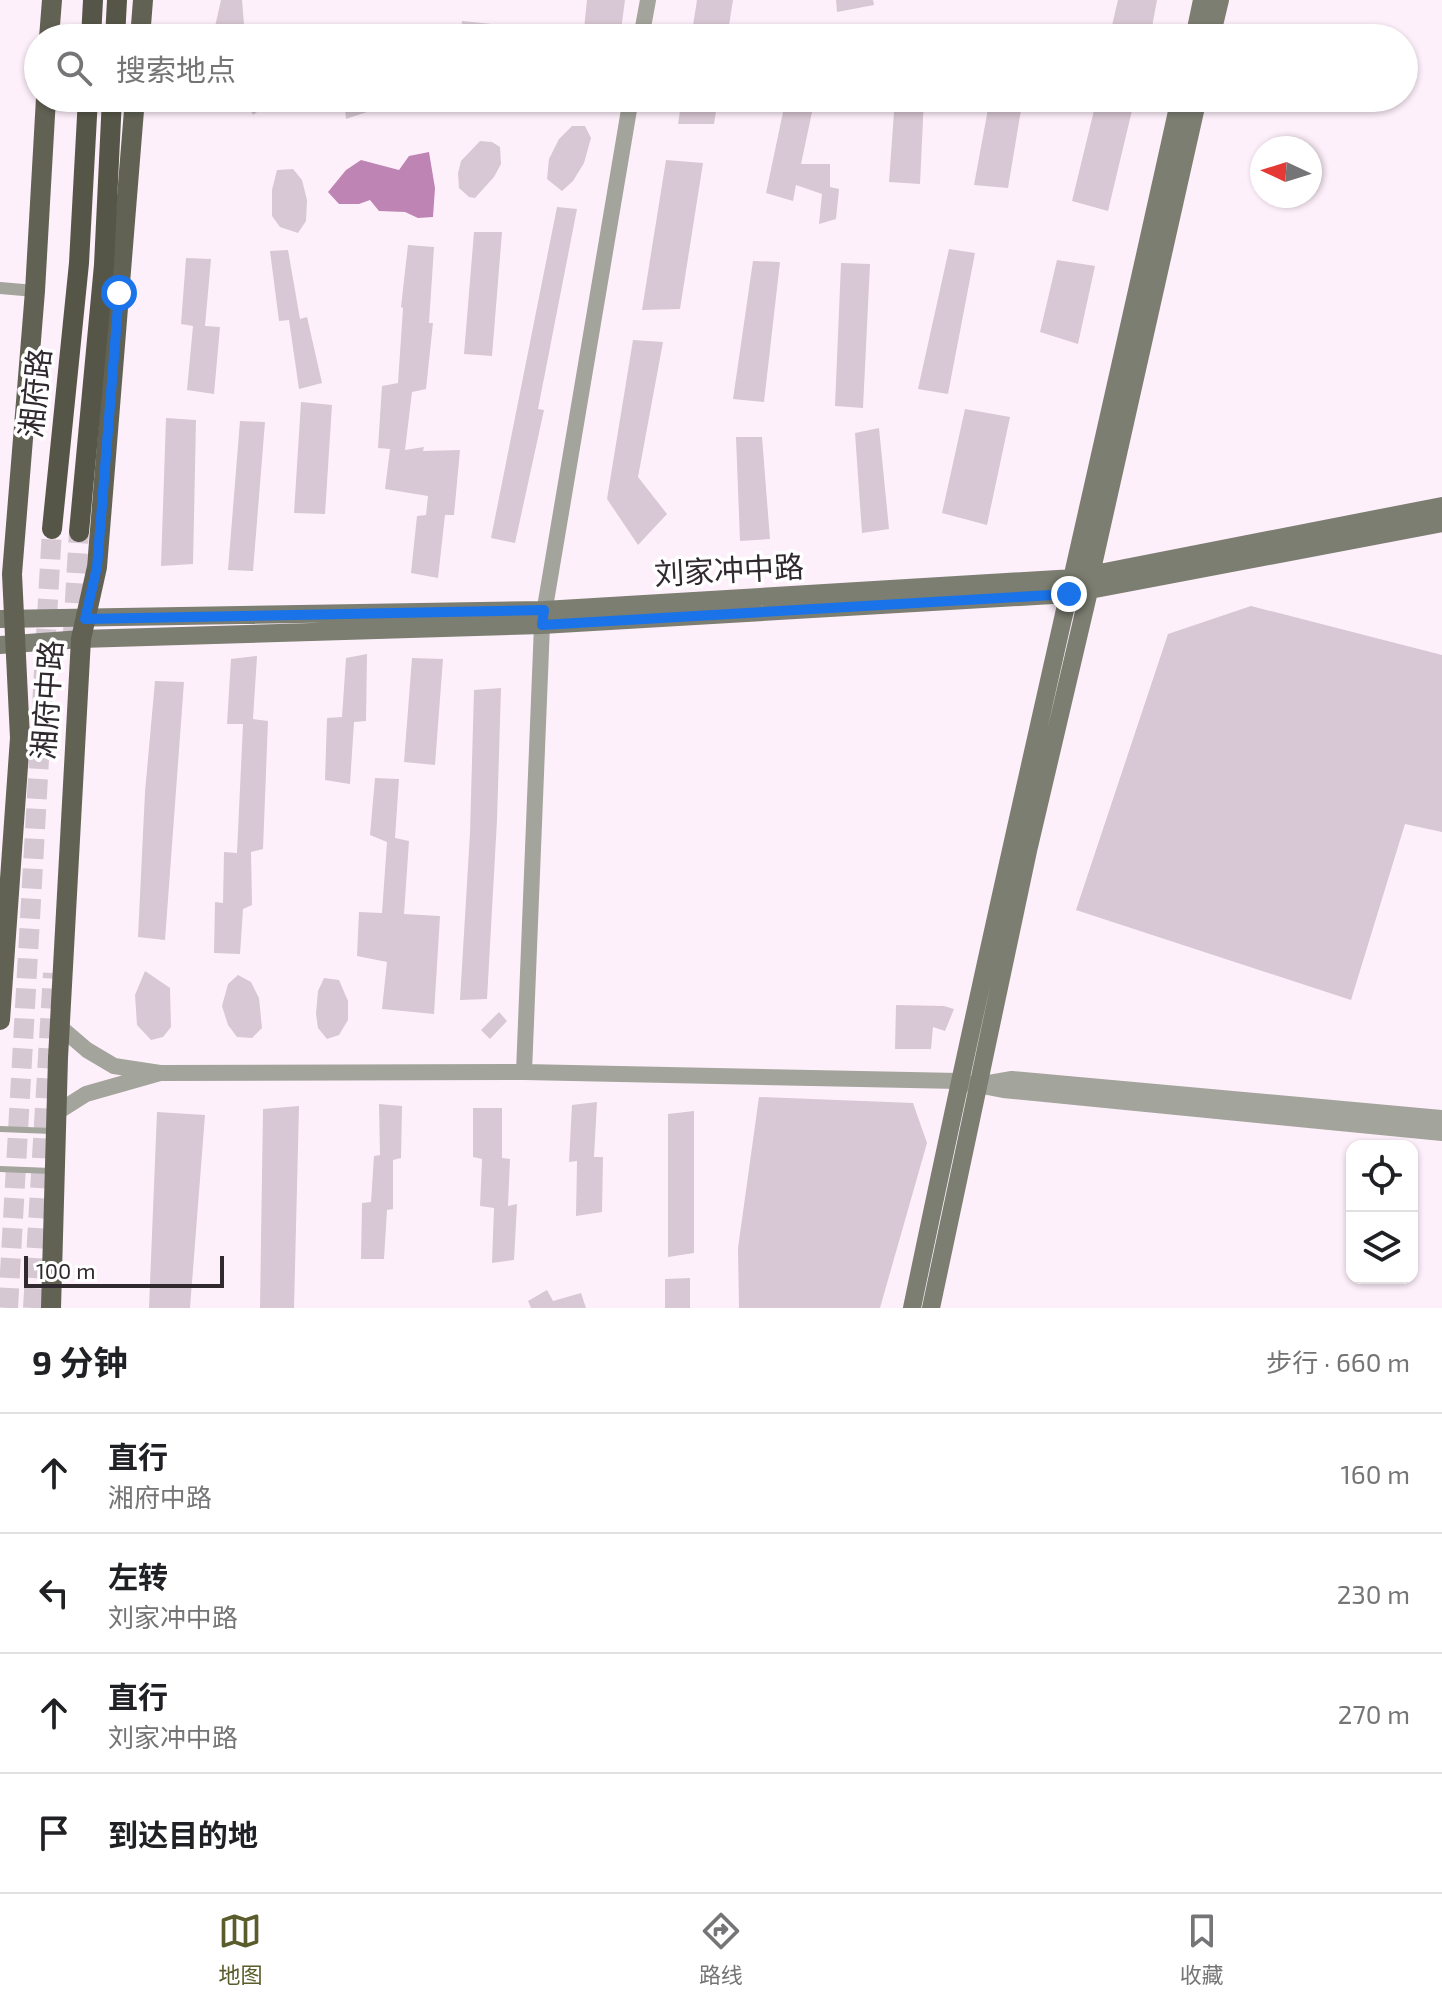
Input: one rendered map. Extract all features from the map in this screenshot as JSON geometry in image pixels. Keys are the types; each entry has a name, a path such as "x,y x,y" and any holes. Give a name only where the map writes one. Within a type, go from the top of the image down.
{"highway":[{"path":"92,24 93,0"},
{"path":"116,24 117,0"},
{"name":"湘府路","path":"52,529 79,263 87,112"},
{"name":"湘府路","path":"79,532 104,265 111,112"}],"main road":[{"path":"50,24 52,0"},
{"path":"141,24 143,0"},
{"path":"1197,24 1202,0"},
{"path":"1214,24 1220,0"},
{"name":"湘府中路","path":"0,1020 20,738 6,619 35,291 45,112"},
{"name":"湘府中路","path":"51,1308 59,1026 83,629 97,567 134,112"},
{"path":"1081,585 1177,112"},
{"path":"912,1308 968,1083 1081,585 1195,112"},
{"name":"刘家冲中路","path":"1081,585 1442,506"},
{"name":"刘家冲中路","path":"6,619 83,629 543,618 1081,585 1442,523"},
{"name":"刘家冲中路","path":"7,644 83,629"},
{"path":"931,1308 968,1083"}],"street":[{"path":"644,24 648,0"},
{"path":"524,1072 543,618 629,112"},
{"path":"0,288 35,291"},
{"path":"59,1026 87,1050 114,1066 160,1073 524,1072 968,1083 1012,1079 1442,1118"},
{"path":"56,1122 86,1094 160,1073"},
{"path":"968,1083 1003,1090 1442,1133"}],"lane":[{"path":"0,1129 56,1122"},
{"path":"0,1169 54,1171"}],"shaded area":[{"path":"429,152 435,188 433,217 418,218 405,212 379,211 370,200 359,204 339,204 328,192 346,170 361,160 399,170 409,156"}],"building":[{"path":"221,0 242,0 244,24 216,24"},
{"path":"587,0 625,0 622,24 584,24"},
{"path":"697,0 733,0 729,24 693,24"},
{"path":"836,0 873,0 874,5 837,12"},
{"path":"1118,0 1157,0 1153,24 1112,24"},
{"path":"462,21 492,24 462,24"},
{"path":"345,112 367,112 346,119"},
{"path":"680,112 716,112 714,124 678,124"},
{"path":"783,112 812,112 801,164 830,164 830,187 839,189 836,219 819,224 822,194 796,185 793,201 766,193"},
{"path":"894,112 923,112 920,184 889,182"},
{"path":"987,112 1021,112 1008,188 974,185"},
{"path":"1094,112 1132,112 1108,211 1072,201"},
{"path":"572,126 585,126 591,138 584,163 573,181 562,191 547,179 549,159 559,139"},
{"path":"480,141 492,142 500,147 501,164 475,198 459,188 458,173 461,161"},
{"path":"666,160 703,163 680,309 642,310"},
{"path":"293,169 302,180 307,200 306,221 298,233 280,227 272,216 272,190 277,170"},
{"path":"557,207 577,209 538,409 544,410 515,543 491,538"},
{"path":"474,232 502,232 492,356 464,354"},
{"path":"408,245 434,247 429,323 433,323 426,389 412,392 405,450 424,447 423,451 460,450 454,515 445,515 438,578 411,573 417,516 426,515 428,496 385,489 390,449 378,448 382,386 398,383 401,307"},
{"path":"949,249 975,253 948,394 918,389"},
{"path":"288,250 300,319 307,317 322,383 299,389 289,320 279,321 270,251"},
{"path":"186,258 211,259 205,326 220,327 214,394 187,390 193,326 181,324"},
{"path":"1057,260 1095,266 1078,344 1040,332"},
{"path":"753,261 780,262 764,402 733,399"},
{"path":"841,263 870,264 863,408 835,406"},
{"path":"633,340 663,342 638,477 667,514 638,545 607,499"},
{"path":"301,402 332,405 325,514 294,513"},
{"path":"965,409 1010,417 987,525 942,513"},
{"path":"166,418 196,420 193,564 161,566"},
{"path":"240,421 265,422 253,571 228,570"},
{"path":"879,428 889,529 862,533 855,433"},
{"path":"736,437 762,437 770,539 740,541"},
{"path":"1251,606 1442,655 1442,832 1405,824 1351,1000 1076,910 1168,634"},
{"path":"367,654 366,721 354,722 350,784 325,780 327,718 342,717 346,658"},
{"path":"257,656 253,719 268,721 263,849 251,852 252,905 243,909 240,954 214,953 215,902 223,903 224,852 237,853 243,724 227,724 231,659"},
{"path":"412,658 443,659 435,765 404,762"},
{"path":"155,681 184,682 165,940 138,937 145,792"},
{"path":"501,688 487,999 460,1000 470,833 474,690"},
{"path":"375,778 399,779 395,838 409,841 404,914 440,916 434,1014 382,1009 387,962 357,956 359,912 382,913 387,842 370,835"},
{"path":"145,971 170,988 171,1027 163,1037 151,1040 137,1025 135,995"},
{"path":"238,975 251,982 259,998 262,1028 252,1038 237,1037 228,1025 222,1006 228,984"},
{"path":"324,978 339,980 348,1001 348,1020 339,1035 327,1039 318,1028 316,1014 318,991"},
{"path":"896,1005 954,1009 945,1031 933,1027 931,1049 895,1049"},
{"path":"499,1012 507,1021 490,1039 481,1030"},
{"path":"759,1097 913,1103 927,1143 880,1308 739,1308 738,1248"},
{"path":"597,1102 594,1157 603,1157 602,1212 576,1216 577,1161 569,1162 572,1105"},
{"path":"379,1104 402,1106 401,1158 393,1160 393,1209 387,1210 384,1259 361,1259 362,1203 371,1202 374,1156 380,1155"},
{"path":"299,1106 294,1308 260,1308 263,1109"},
{"path":"473,1108 502,1108 502,1158 510,1159 508,1206 517,1204 514,1260 492,1263 494,1208 480,1206 482,1159 473,1157"},
{"path":"694,1111 694,1253 668,1257 668,1114"},
{"path":"157,1112 205,1115 190,1308 149,1308"},
{"path":"690,1278 690,1308 665,1308 665,1279"},
{"path":"547,1290 553,1301 581,1293 586,1308 531,1308 528,1301"}],"tunnel":[{"path":"8,1308 52,529"},
{"path":"73,633 79,532"},
{"path":"33,1308 53,973"}],"route":[{"path":"119,293 97,567 85,619 544,610 542,625 1069,594"}]}
